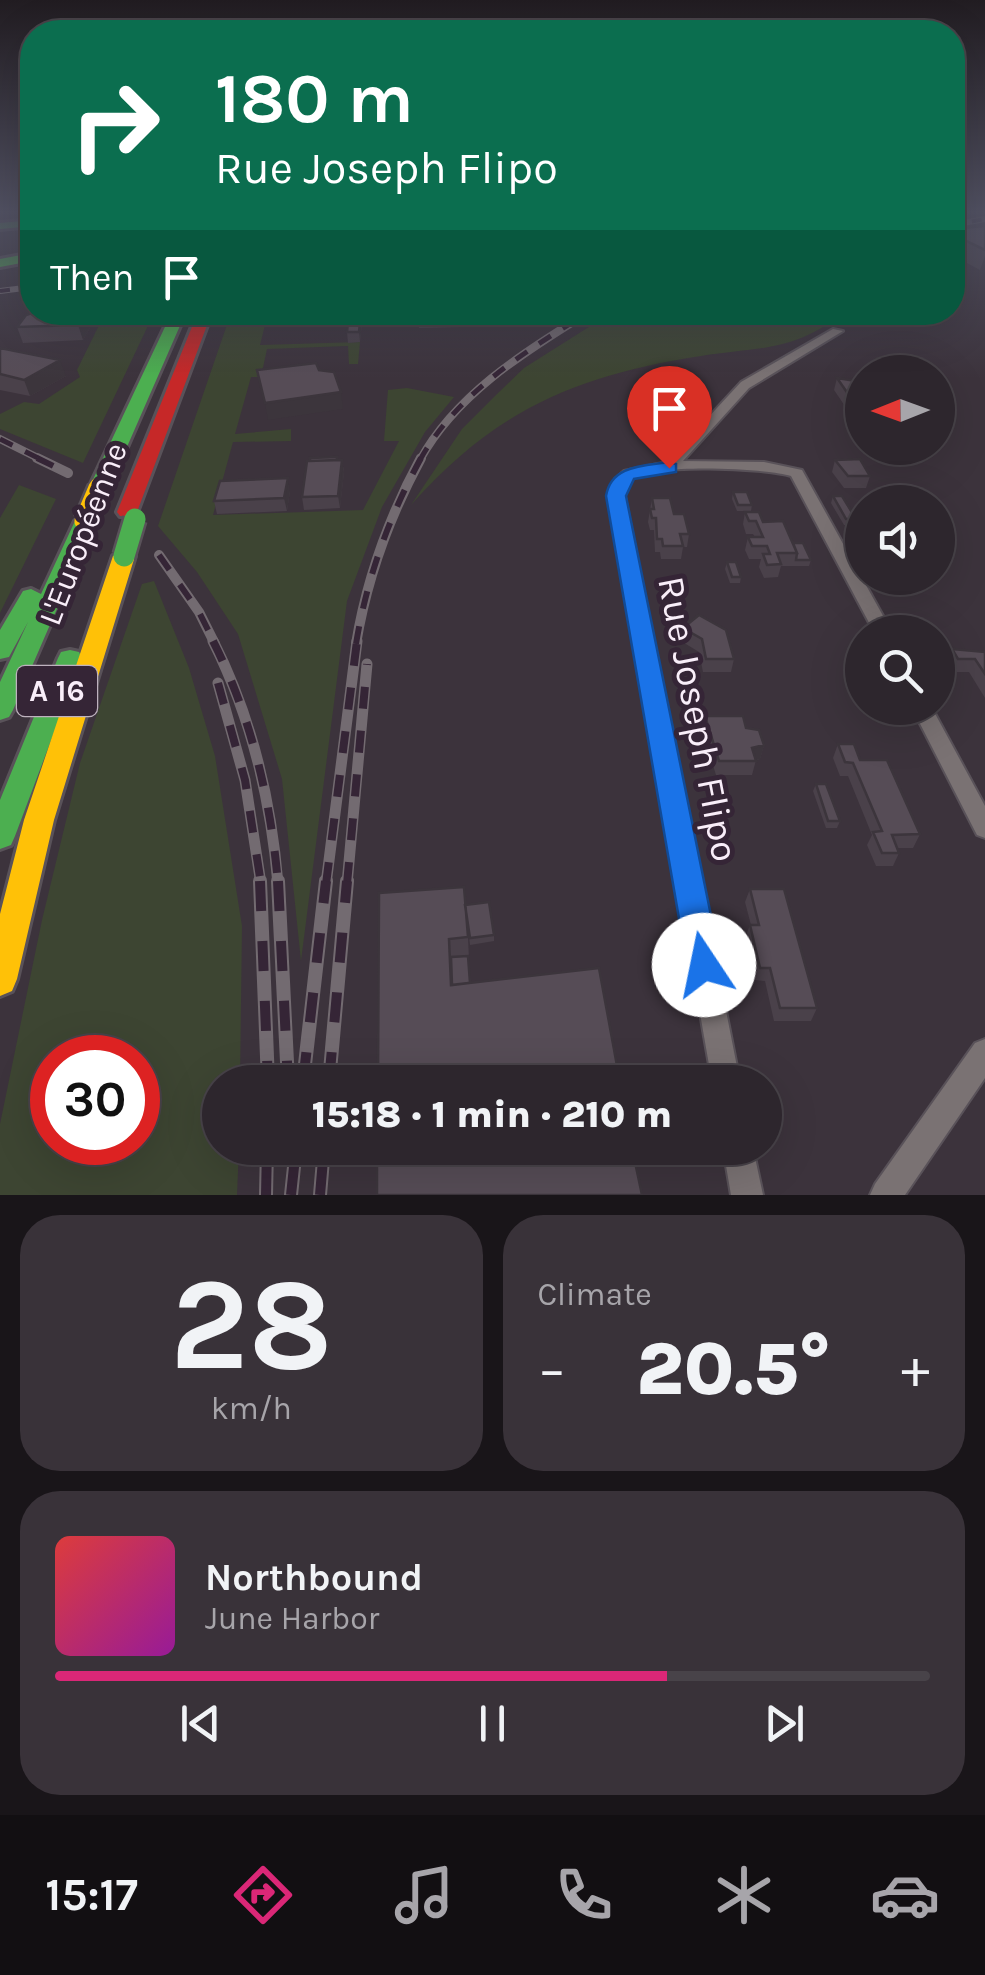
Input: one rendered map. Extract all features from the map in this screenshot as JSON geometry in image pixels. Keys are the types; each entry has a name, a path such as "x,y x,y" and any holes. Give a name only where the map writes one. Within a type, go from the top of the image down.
{"main road":[{"path":"155,364 165,325"},
{"name":"L'Européenne","path":"0,710 80,517 172,325"},
{"name":"L'Européenne","path":"0,836 119,552 200,325"},
{"path":"186,362 207,325"},
{"path":"0,651 80,517"},
{"path":"0,980 38,820 119,552"}],"street":[{"path":"669,468 745,385 837,331"},
{"path":"669,468 770,465 802,476 874,615"},
{"name":"Rue Joseph Flipo","path":"669,468 628,474 617,486 616,496 723,1065"},
{"path":"931,725 985,828"},
{"path":"886,1195 985,1053"},
{"path":"741,1165 747,1195"}],"green space":[{"path":"99,325 148,325 83,463 0,429 0,414 24,402 39,404 80,377 77,370"},
{"path":"227,325 265,325 260,345 360,342 358,364 349,364 348,346 267,349 261,377 251,377 235,434 291,429 291,441 233,442 213,515 363,510 399,441 384,441 388,390 407,388 454,397 425,432 382,507 347,601 301,961 282,779 238,634 197,572 158,526"},
{"path":"592,325 826,325 789,342 656,364 577,386 507,421 474,444 411,505 462,429 524,368"},
{"path":"19,485 56,499 0,613 0,518"},
{"path":"154,581 189,668 215,756 242,926 240,1065 202,1065 202,1165 238,1165 237,1195 0,1195 0,1124 42,920 80,763 142,584"}],"building":[{"path":"348,325 360,325 359,332 347,332"},
{"path":"0,348 60,360 24,380 0,374"},
{"path":"316,363 319,370 334,372 341,392 265,403 257,370"},
{"path":"310,458 337,460 310,461"},
{"path":"342,460 338,496 302,497 307,461"},
{"path":"835,460 845,460 845,465 864,465 870,476 848,476"},
{"path":"288,478 284,498 214,501 220,481"},
{"path":"733,492 747,492 752,505 738,505"},
{"path":"833,496 842,496 845,501 845,517"},
{"path":"652,498 670,498 674,514 684,514 689,534 680,534 683,546 663,546 662,539 657,539 656,518 652,518 650,509 654,509"},
{"path":"745,512 759,512 763,522 783,521 797,553 777,553 781,564 767,565 763,554 770,554 767,546 752,546 748,537 763,537 756,521 749,521"},
{"path":"793,543 803,543 811,560 796,560"},
{"path":"727,562 736,562 741,577 732,577"},
{"path":"699,615 726,630 734,659 706,659 702,639 683,628"},
{"path":"955,649 985,652 985,674 975,659 958,659"},
{"path":"705,716 743,716 746,728 759,730 764,745 752,748 756,761 719,761"},
{"path":"838,744 854,744 860,760 887,760 920,834 892,835 899,853 882,853 873,832 882,831 853,763 845,762"},
{"path":"816,784 826,784 840,821 828,821"},
{"path":"464,887 468,937 449,939 451,985 599,968 617,1065 378,1065 379,893"},
{"path":"750,889 784,889 817,1008 780,1008 770,968 760,968 750,925 759,925"},
{"path":"489,902 494,935 470,938 465,905"},
{"path":"468,956 470,983 452,985 451,957"},
{"path":"377,1165 636,1165 642,1195 377,1195"}],"railway":[{"path":"0,291 20,288"},
{"path":"420,460 451,416 471,396 568,325"},
{"path":"0,439 42,460"},
{"path":"37,458 68,473"},
{"path":"356,644 381,548 420,460"},
{"path":"159,555 199,612 215,644"},
{"path":"213,641 238,699 257,759 278,884"},
{"path":"326,884 357,641"},
{"path":"347,884 367,664"},
{"path":"218,683 245,780 261,884"},
{"path":"260,881 267,1065"},
{"path":"278,881 287,1065"},
{"path":"305,1065 326,881"},
{"path":"331,1065 347,881"},
{"path":"266,1195 267,1165"},
{"path":"291,1195 294,1165"},
{"path":"320,1195 323,1165"}],"traffic: fast":[{"path":"99,488 173,325"},
{"path":"124,556 135,519"},
{"path":"0,710 85,521"},
{"path":"0,651 31,596"},
{"path":"0,836 70,658"}],"traffic: slow":[{"path":"85,521 99,488"},
{"path":"0,979 39,820 124,556"}],"traffic: jam":[{"path":"127,512 200,325"}],"route":[{"path":"669,468 628,474 617,486 616,496 704,965"}]}
